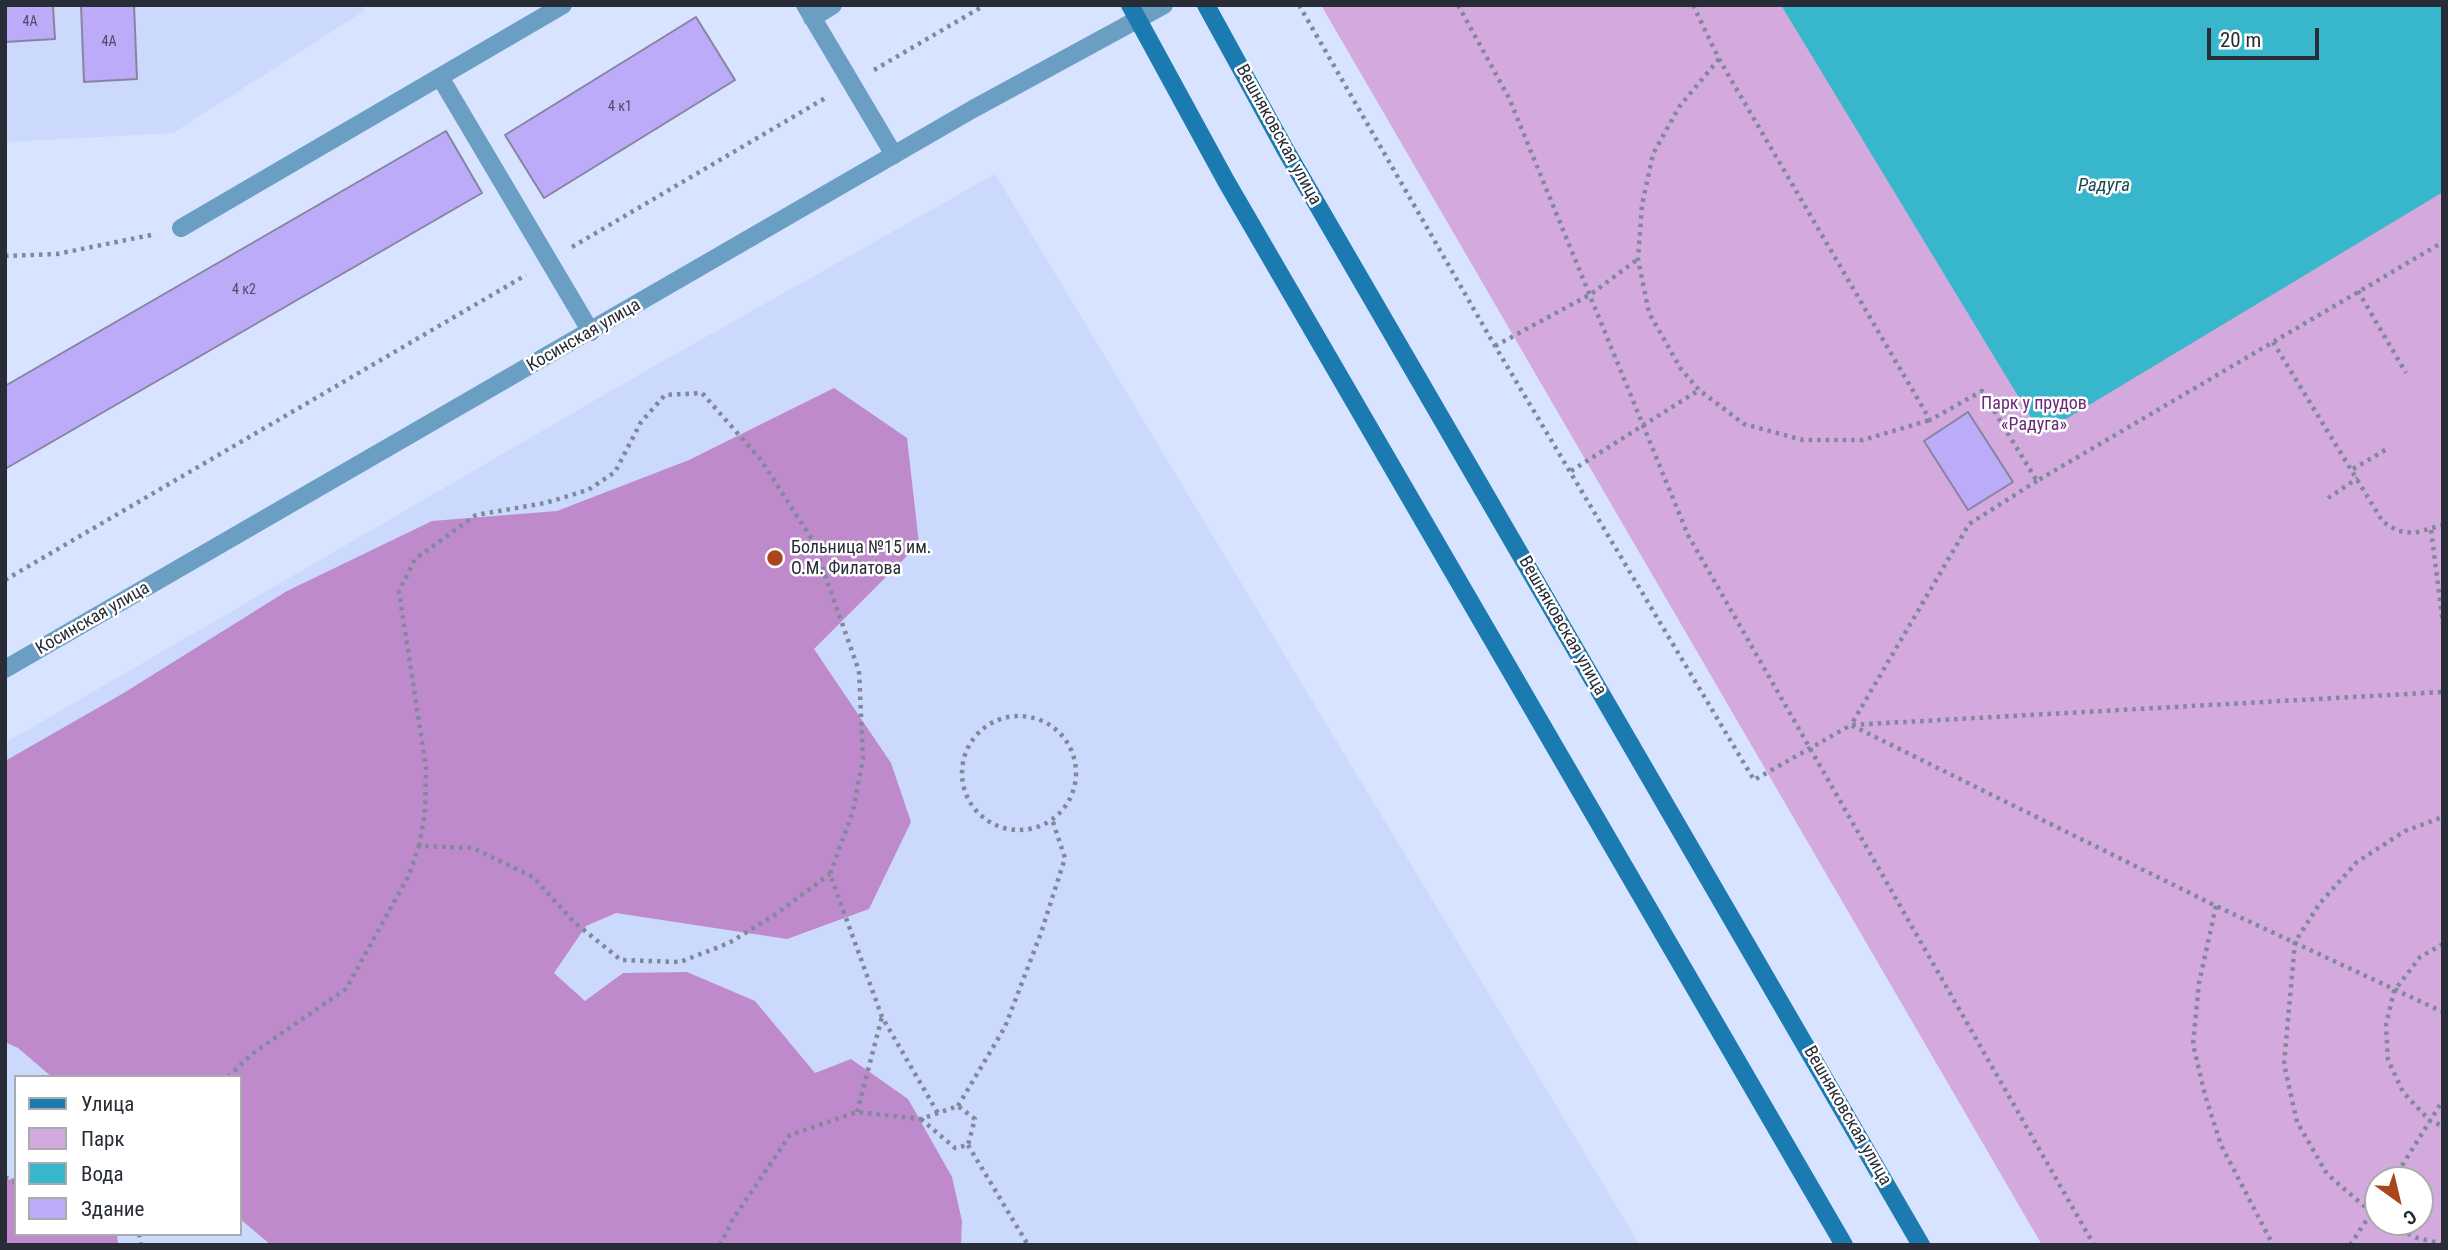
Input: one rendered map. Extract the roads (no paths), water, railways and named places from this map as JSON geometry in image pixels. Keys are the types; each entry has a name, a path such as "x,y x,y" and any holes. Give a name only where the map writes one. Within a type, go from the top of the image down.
{"main road":[{"name":"Вешняковская улица","path":"1206,5 1285,149 1921,1245"},
{"path":"1134,12 1226,181 1844,1245"}],"street":[{"path":"181,228 562,5"},
{"path":"834,5 809,12 894,155"},
{"name":"Косинская улица","path":"5,669 591,332 1134,12 1164,5"},
{"path":"440,77 591,332"}],"water":[{"name":"Радуга","path":"1781,5 2443,5 2443,192 2041,434"}],"place":[{"name":"Больница №15 им. О.М. Филатова","path":"775,558"}],"park label":[{"name":"Парк у прудов «Радуга»","path":"2034,414"}]}
